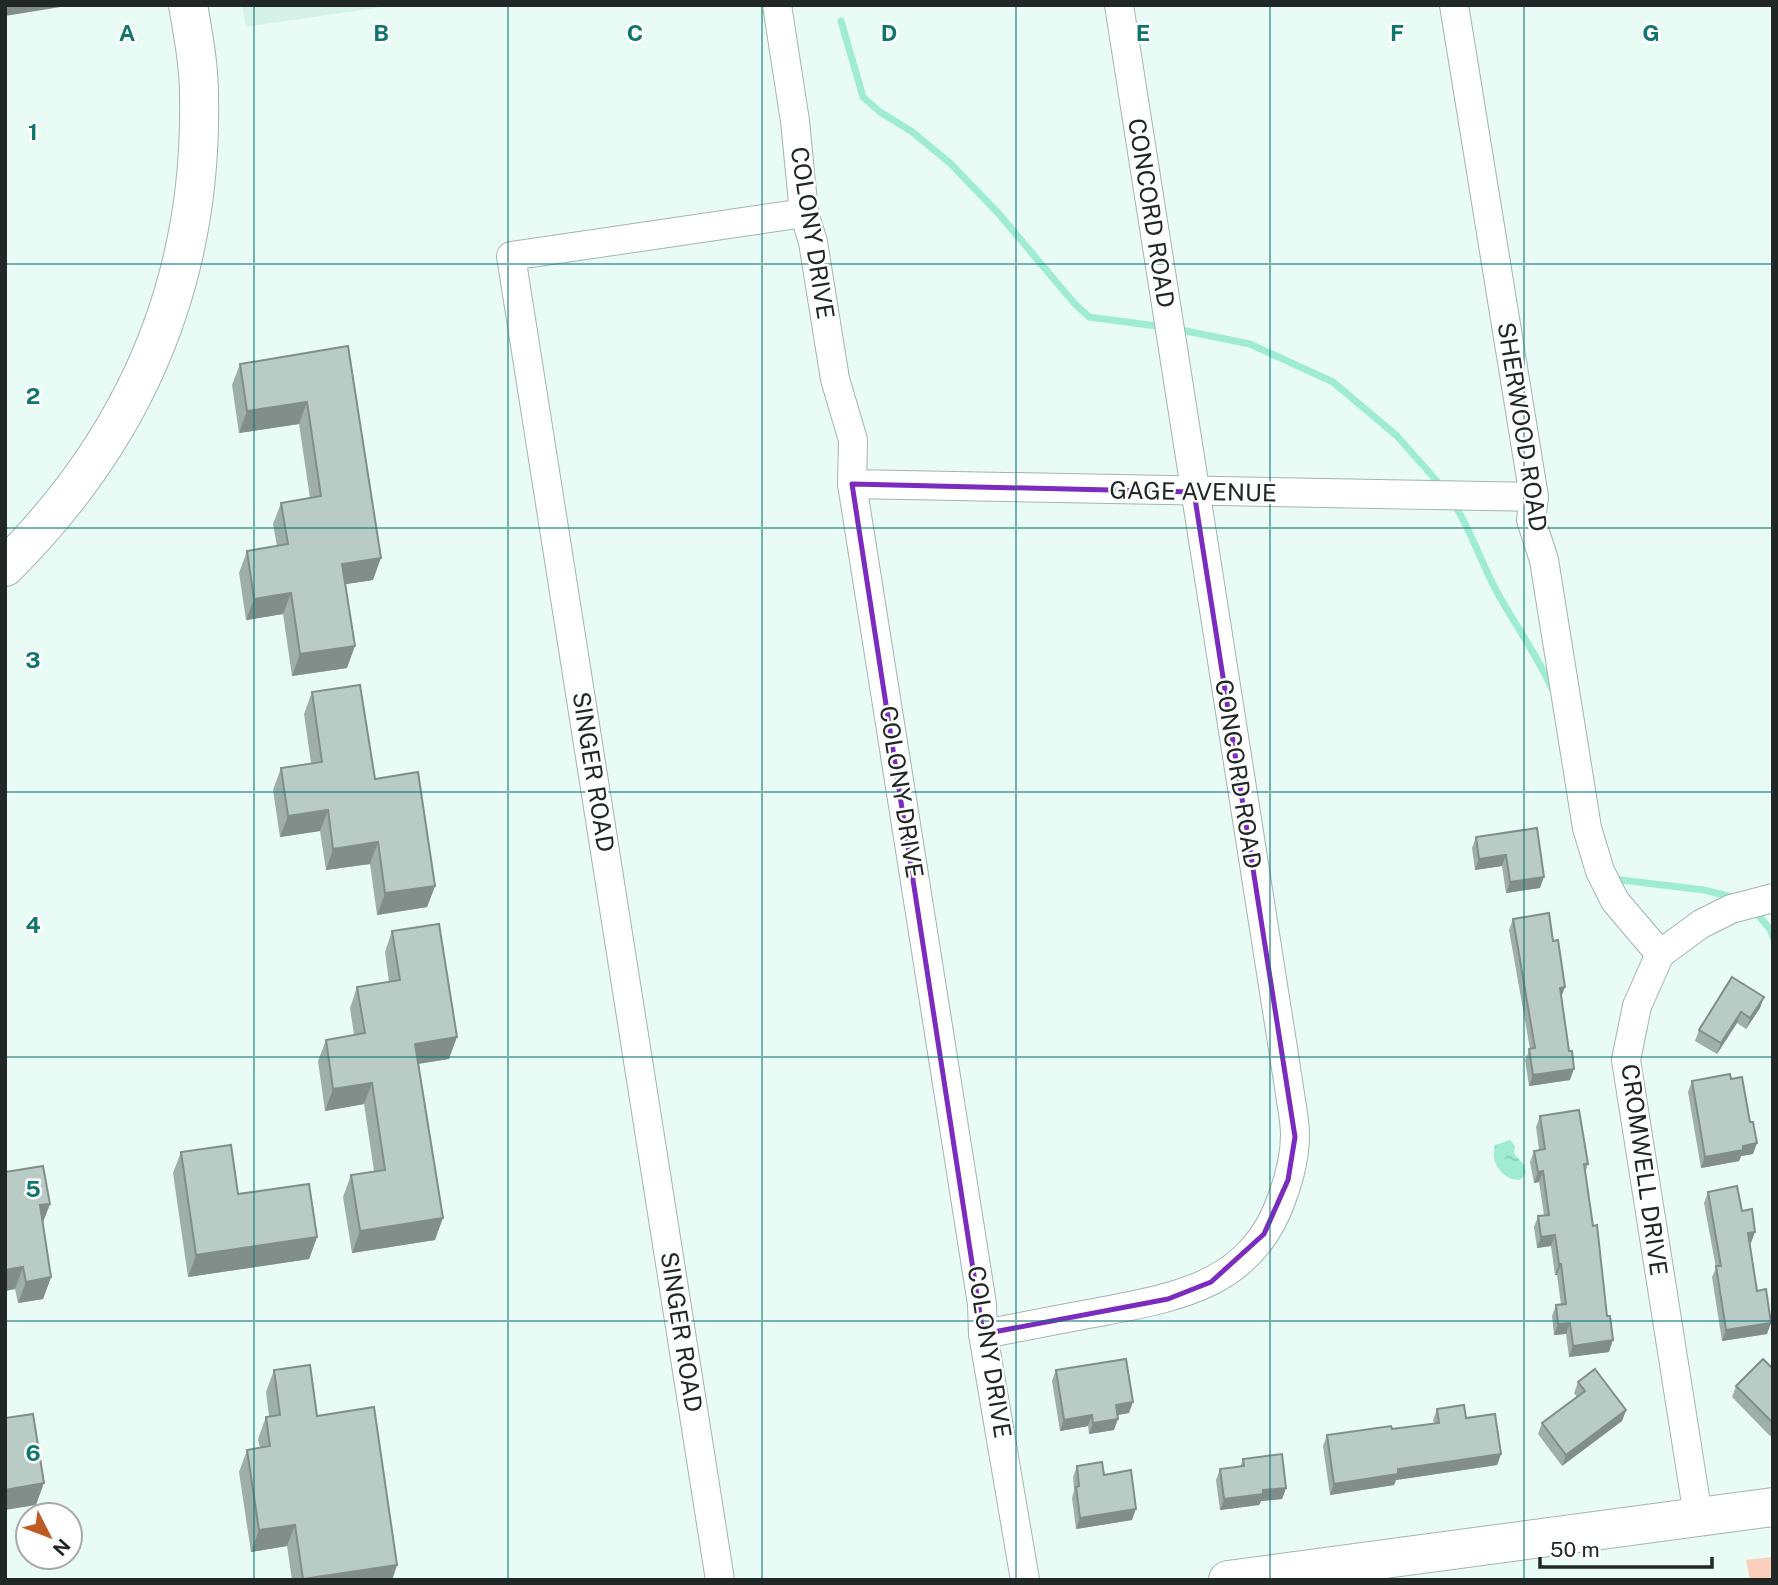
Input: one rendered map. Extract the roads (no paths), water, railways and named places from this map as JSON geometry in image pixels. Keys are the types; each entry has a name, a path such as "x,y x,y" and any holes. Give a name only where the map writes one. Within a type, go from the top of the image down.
{"street":[{"path":"5,566 35,537 69,497 101,452 131,400 155,347 172,299 186,243 197,157 200,93 188,5"},
{"name":"COLONY DRIVE","path":"777,5 795,121 804,213 813,242 835,379 853,440 852,484 982,1304 983,1334 1025,1580"},
{"name":"CONCORD ROAD","path":"983,1334 1168,1299 1211,1282 1232,1268 1264,1234 1279,1208 1288,1180 1295,1136 1119,5"},
{"name":"SHERWOOD ROAD","path":"1454,5 1534,497 1531,520 1544,560 1587,828 1600,871 1615,901 1660,954"},
{"name":"SINGER ROAD","path":"720,1580 511,256 804,213"},
{"name":"GAGE AVENUE","path":"852,484 1534,497"},
{"path":"1660,954 1711,919 1773,898"},
{"name":"CROMWELL DRIVE","path":"1660,954 1637,1006 1626,1060 1698,1516"},
{"path":"1228,1580 1773,1507"}],"water":[{"path":"1510,1140 1515,1146 1514,1153 1526,1170 1519,1180 1502,1173 1494,1158 1495,1145"}],"waterway":[{"path":"841,21 863,97 950,163 999,214 1074,303 1089,317 1164,327"},
{"path":"1176,329 1250,344 1333,382 1397,436 1443,488"},
{"path":"1454,504 1497,592 1553,691"},
{"path":"1613,879 1704,890 1736,898"},
{"path":"1754,910 1770,929 1773,937"}]}
